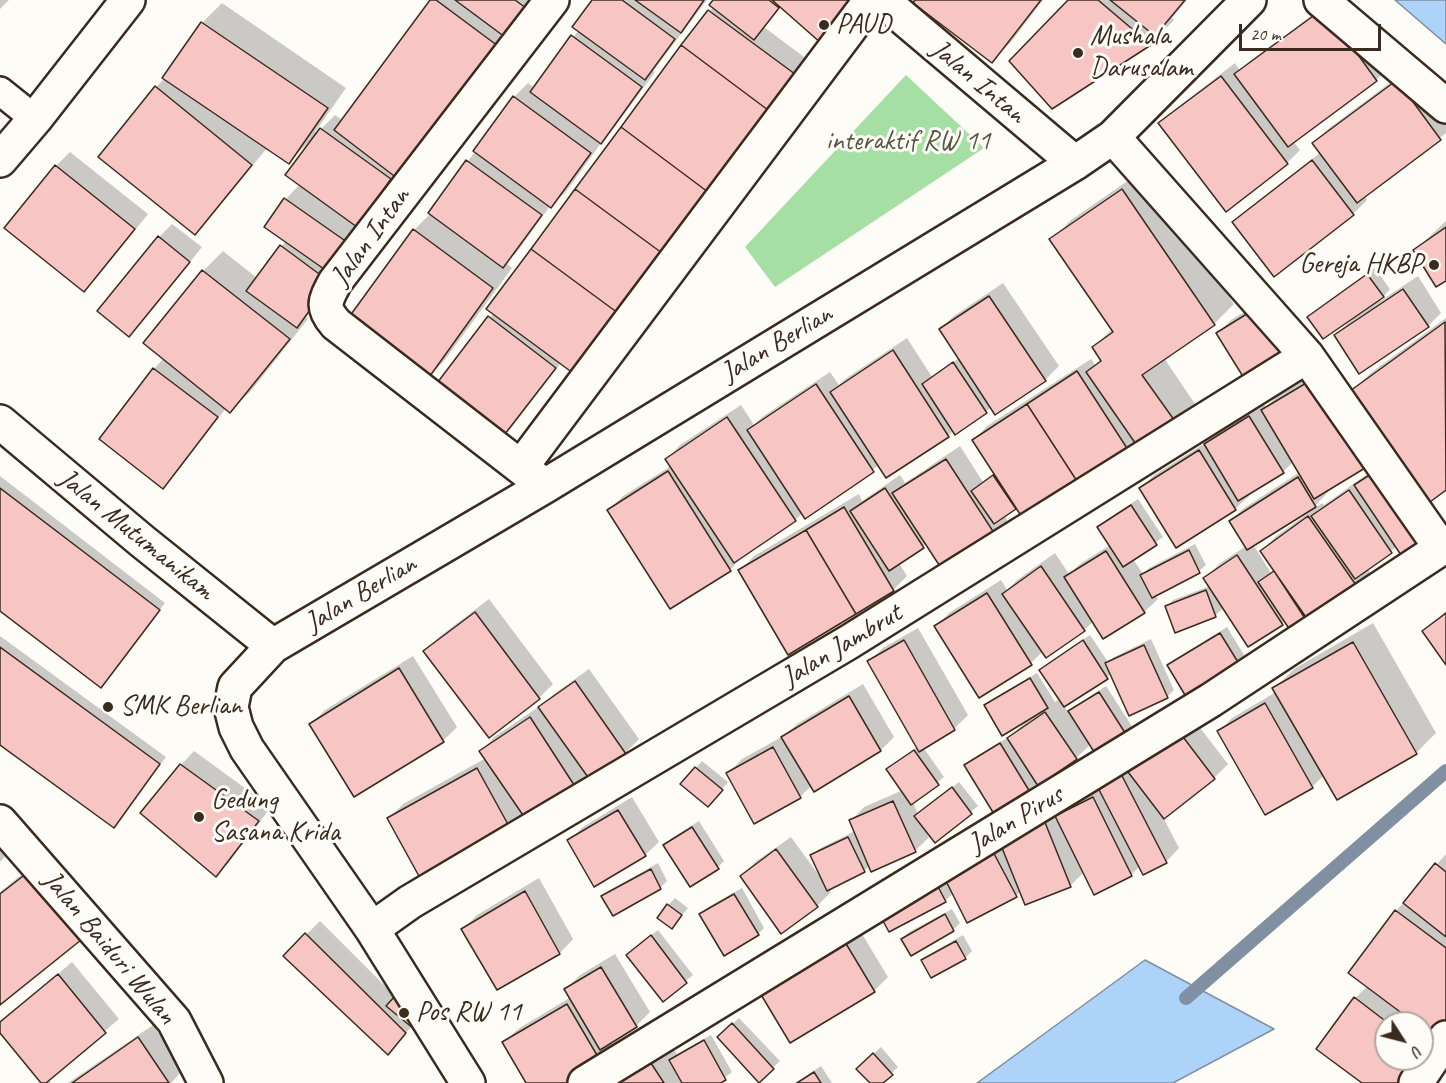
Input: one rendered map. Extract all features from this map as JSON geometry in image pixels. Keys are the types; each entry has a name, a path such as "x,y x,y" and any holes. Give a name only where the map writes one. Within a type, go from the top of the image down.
{"street":[{"path":"0,160 128,0"},
{"name":"Jalan Intan","path":"533,476 336,324 328,314 326,301 335,282 552,0"},
{"path":"533,476 872,0"},
{"name":"Jalan Intan","path":"882,0 1075,163"},
{"name":"Jalan Berlian","path":"468,1083 372,929 247,749 236,727 231,707 235,687 273,646 533,476 1075,163 1113,136 1249,0"},
{"path":"1321,0 1446,106"},
{"path":"1113,136 1307,356 1444,547"},
{"name":"Jalan Jambrut","path":"372,929 410,902 849,642 1307,356"},
{"name":"Jalan Mutumanikam","path":"0,422 142,541 273,646"},
{"name":"Jalan Pirus","path":"585,1083 1211,700 1444,547"},
{"name":"Jalan Baiduri Wulan","path":"0,822 174,1021 206,1083"},
{"path":"1416,1083 1446,1038"}],"lane":[{"path":"0,92 35,119"}],"green space":[{"name":"interaktif RW 11","path":"906,75 984,148 775,287 745,247"}],"water":[{"path":"1395,0 1446,0 1446,44"},
{"path":"1145,960 1274,1029 1173,1083 977,1083"}],"building":[{"path":"430,0 436,0 502,49 402,182 334,130"},
{"path":"455,0 515,0 530,11 509,40"},
{"path":"592,0 622,0 675,39 645,80 572,27"},
{"path":"635,0 704,0 681,33"},
{"path":"713,0 769,0 779,8 754,40 709,5"},
{"name":"PAUD","path":"772,0 866,0 830,51"},
{"path":"915,0 1041,0 992,63 913,3"},
{"name":"Mushala Darusalam","path":"1068,0 1098,0 1151,45 1052,109 1009,61"},
{"path":"1110,0 1185,0 1155,36"},
{"path":"1324,8 1377,81 1288,147 1234,74"},
{"path":"708,10 799,77 772,113 681,45"},
{"path":"201,22 328,108 289,164 162,78"},
{"path":"571,35 642,87 601,144 530,92"},
{"path":"681,45 772,113 712,195 621,127"},
{"path":"1221,76 1288,164 1226,212 1158,123"},
{"path":"1397,80 1441,140 1357,203 1312,143"},
{"path":"155,86 252,165 195,235 98,157"},
{"path":"513,96 591,153 551,208 473,151"},
{"path":"621,127 712,195 666,256 575,189"},
{"path":"320,128 391,179 357,227 285,175"},
{"path":"466,160 542,215 503,268 428,213"},
{"path":"1312,160 1354,215 1274,277 1232,222"},
{"path":"55,165 135,229 84,292 4,228"},
{"path":"575,189 666,256 622,316 531,249"},
{"path":"1122,189 1215,325 1142,375 1177,424 1140,450 1086,372 1101,361 1092,347 1113,332 1049,239"},
{"path":"284,198 354,247 334,276 264,227"},
{"name":"Gereja HKBP","path":"1446,227 1446,281 1436,287 1413,250"},
{"path":"413,229 493,288 425,383 344,324"},
{"path":"158,236 190,262 129,337 97,311"},
{"path":"280,245 330,282 297,328 246,291"},
{"path":"531,249 622,316 577,376 486,309"},
{"path":"202,270 290,339 230,413 143,343"},
{"path":"1367,274 1384,297 1323,339 1307,317"},
{"path":"1403,289 1429,327 1359,374 1334,335"},
{"path":"989,296 1046,381 995,415 939,329"},
{"path":"1258,307 1289,357 1247,383 1216,333"},
{"path":"488,316 556,368 498,443 431,391"},
{"path":"1445,322 1446,490 1430,502 1350,391"},
{"path":"893,350 949,437 886,478 830,392"},
{"path":"953,362 987,413 955,435 922,384"},
{"path":"153,368 218,417 163,489 99,439"},
{"path":"1077,371 1134,459 1084,492 1027,404"},
{"path":"1318,376 1370,465 1314,499 1261,410"},
{"path":"816,384 874,472 805,519 747,430"},
{"path":"1027,404 1084,492 1029,528 972,440"},
{"path":"1249,416 1284,473 1238,501 1204,444"},
{"path":"727,417 796,521 734,563 665,459"},
{"path":"1199,450 1236,510 1176,548 1139,488"},
{"path":"946,459 998,539 945,574 892,493"},
{"path":"1382,467 1428,536 1401,555 1354,485"},
{"path":"668,471 731,571 670,609 607,510"},
{"path":"993,475 1016,509 994,524 971,491"},
{"path":"1298,477 1316,507 1247,550 1229,521"},
{"path":"0,488 160,610 101,688 0,611"},
{"path":"885,488 924,548 889,571 850,511"},
{"path":"1349,490 1392,553 1355,579 1311,516"},
{"path":"1131,505 1157,545 1123,567 1097,527"},
{"path":"844,507 894,591 856,614 806,530"},
{"path":"1308,516 1358,588 1310,623 1260,551"},
{"path":"806,530 856,614 788,655 738,570"},
{"path":"1189,550 1200,573 1152,598 1140,575"},
{"path":"1106,551 1145,613 1103,639 1064,577"},
{"path":"1237,555 1283,625 1248,647 1203,578"},
{"path":"1041,566 1085,631 1046,658 1002,594"},
{"path":"1274,571 1308,623 1292,633 1258,582"},
{"path":"1206,590 1216,617 1175,633 1165,606"},
{"path":"987,593 1032,665 979,698 934,626"},
{"path":"475,612 540,699 489,738 423,651"},
{"path":"1446,613 1446,665 1422,631"},
{"path":"1220,633 1241,667 1188,700 1167,665"},
{"path":"904,640 955,730 919,752 867,661"},
{"path":"1083,640 1108,679 1064,707 1039,670"},
{"path":"1353,642 1417,754 1337,800 1272,688"},
{"path":"1144,645 1168,698 1129,716 1105,663"},
{"path":"0,647 160,764 114,828 0,745"},
{"path":"399,668 444,742 354,797 309,724"},
{"path":"1030,678 1048,708 1002,736 984,705"},
{"path":"575,681 626,754 590,780 538,707"},
{"path":"1099,692 1129,739 1098,758 1068,711"},
{"path":"849,696 881,751 814,792 781,737"},
{"path":"1265,703 1313,788 1265,815 1217,731"},
{"path":"1045,712 1077,759 1038,786 1007,738"},
{"path":"530,717 576,788 527,821 479,751"},
{"path":"1177,729 1215,779 1164,819 1125,768"},
{"path":"1000,743 1030,792 994,814 964,765"},
{"path":"773,747 801,798 754,824 726,773"},
{"path":"914,750 939,785 911,805 886,769"},
{"name":"Gedung Sasana Krida","path":"180,764 259,821 216,877 140,813"},
{"path":"695,767 723,790 708,807 680,784"},
{"path":"477,768 510,828 420,878 387,818"},
{"path":"1119,770 1167,863 1143,875 1095,782"},
{"path":"952,787 972,814 935,843 914,816"},
{"path":"1093,797 1132,876 1094,895 1055,816"},
{"path":"893,801 916,852 871,872 849,820"},
{"path":"618,810 646,856 594,887 567,840"},
{"path":"1044,820 1071,887 1025,905 998,838"},
{"path":"692,827 719,869 690,887 663,845"},
{"path":"848,837 865,872 827,891 810,855"},
{"path":"991,848 1017,897 967,923 942,873"},
{"path":"776,849 818,907 781,934 740,876"},
{"path":"1435,863 1446,872 1446,937 1403,903"},
{"path":"651,869 661,889 613,916 601,896"},
{"path":"27,873 81,940 0,1005 0,894"},
{"path":"934,879 946,902 889,932 876,908"},
{"path":"525,891 560,954 497,990 461,929"},
{"path":"734,894 759,935 724,956 699,914"},
{"path":"667,904 682,915 672,929 657,918"},
{"path":"1395,910 1446,948 1446,1027 1437,1039 1434,1037 1434,1011 1399,1011 1348,973"},
{"path":"945,914 954,931 911,956 901,939"},
{"path":"305,933 406,1033 388,1055 283,956"},
{"path":"651,935 687,983 663,1002 626,955"},
{"path":"842,937 875,992 790,1043 757,988"},
{"path":"956,941 966,959 931,978 921,960"},
{"path":"601,967 637,1027 600,1050 564,989"},
{"path":"58,974 106,1033 46,1083 41,1083 0,1033 0,1022"},
{"name":"Pos RW 11","path":"395,996 422,1019 414,1029 386,1006"},
{"path":"1354,997 1374,1012 1374,1071 1416,1071 1410,1083 1362,1083 1316,1049"},
{"path":"567,1004 601,1062 566,1083 526,1083 502,1042"},
{"path":"732,1023 774,1069 759,1083 717,1037"},
{"path":"138,1037 169,1083 72,1083"},
{"path":"704,1040 726,1080 721,1083 682,1083 669,1060"},
{"path":"873,1053 893,1075 883,1083 870,1083 856,1069"},
{"path":"645,1054 664,1083 601,1083"},
{"path":"814,1072 821,1083 797,1083"}],"waterway":[{"path":"1186,998 1446,771"}],"place":[{"name":"PAUD","path":"824,25"},
{"name":"Mushala Darusalam","path":"1078,53"},
{"name":"Gereja HKBP","path":"1434,265"},
{"name":"SMK Berlian","path":"108,707"},
{"name":"Gedung Sasana Krida","path":"199,817"},
{"name":"Pos RW 11","path":"404,1013"}]}
